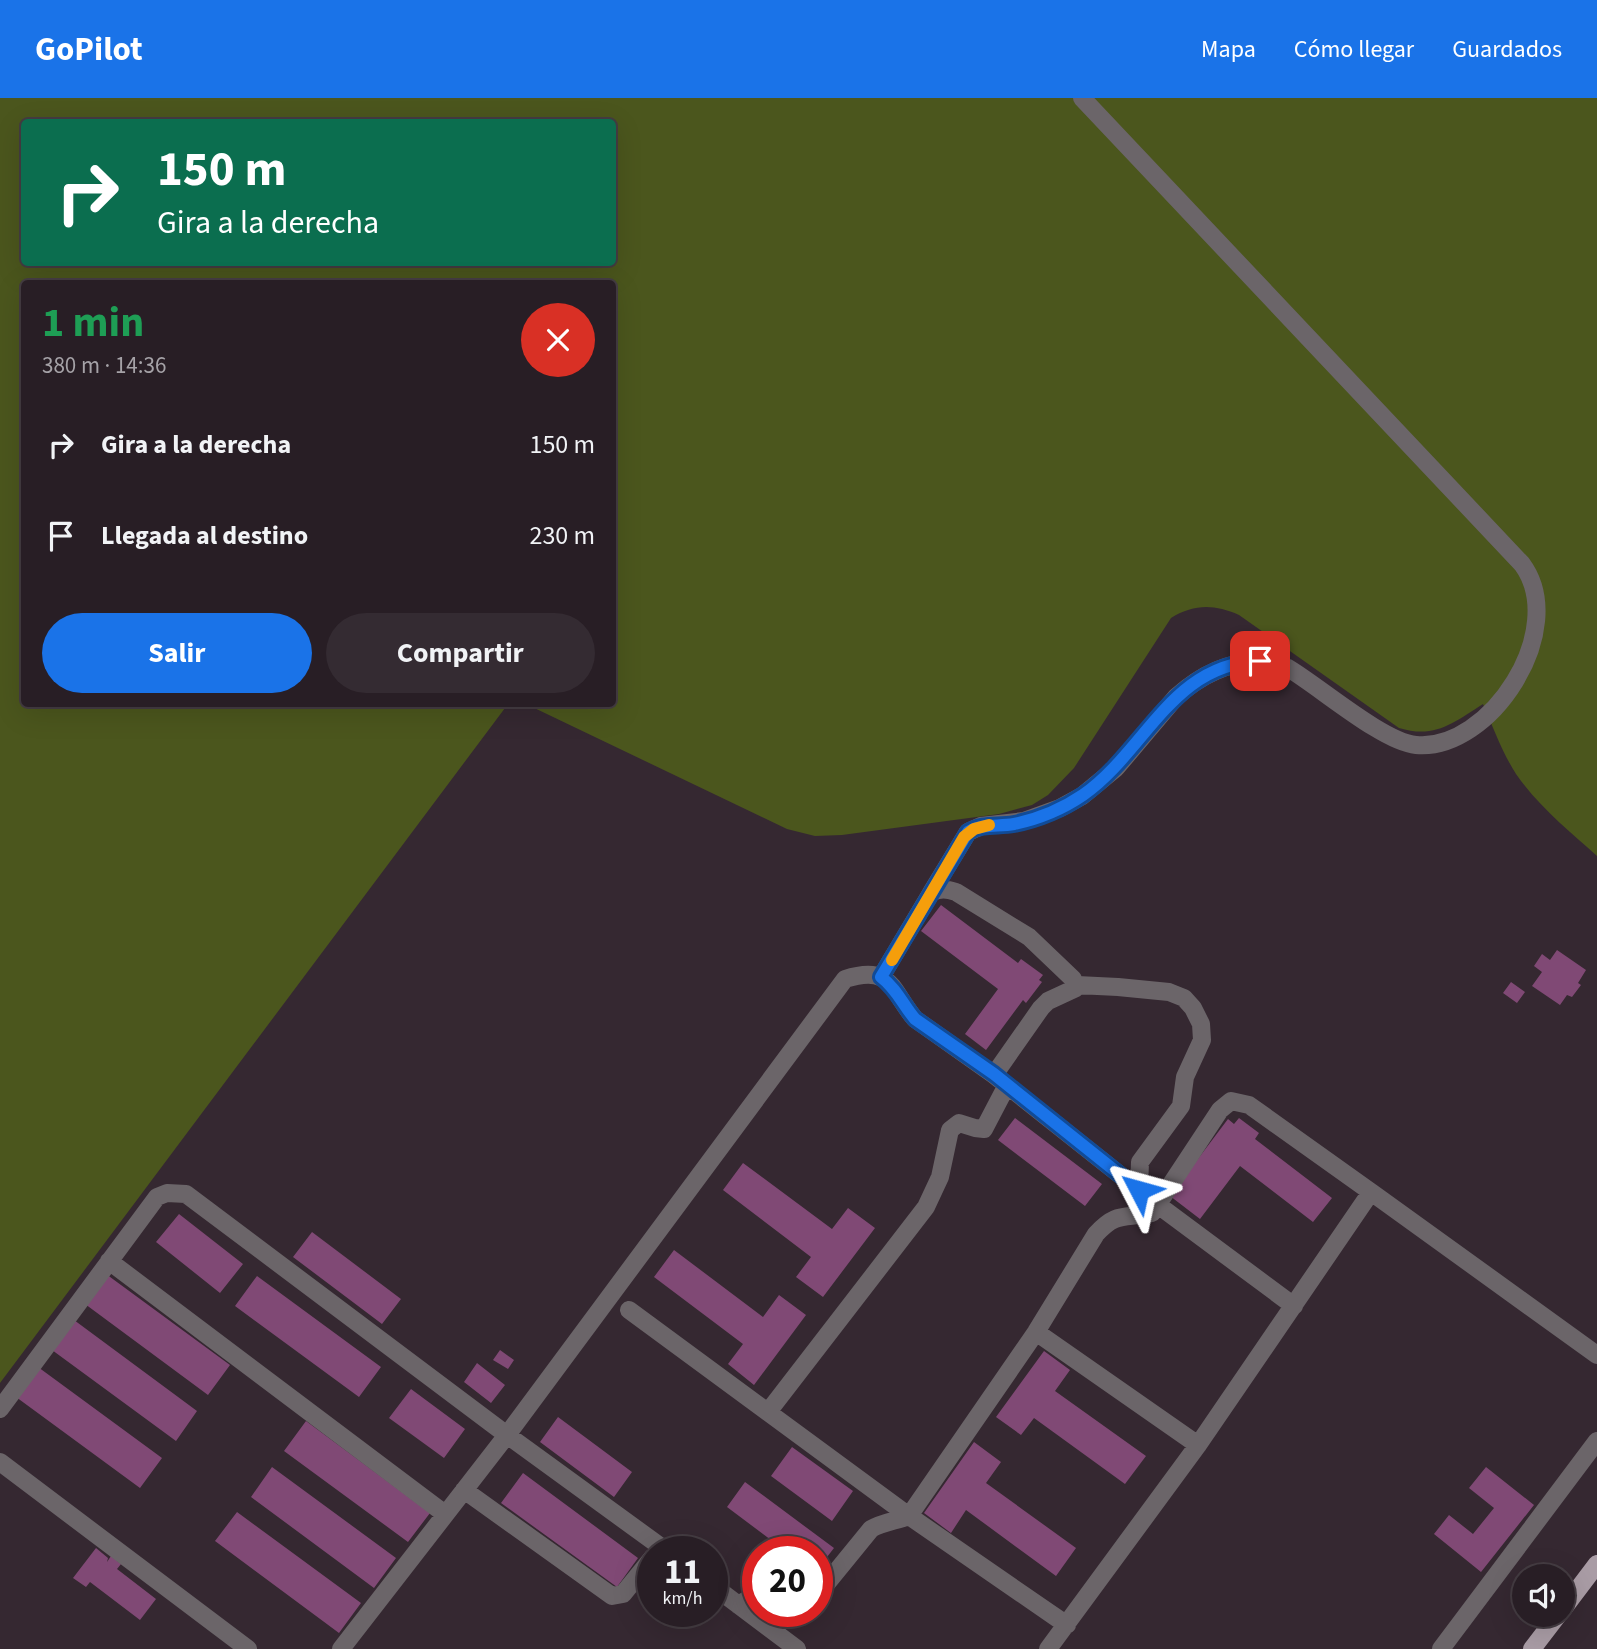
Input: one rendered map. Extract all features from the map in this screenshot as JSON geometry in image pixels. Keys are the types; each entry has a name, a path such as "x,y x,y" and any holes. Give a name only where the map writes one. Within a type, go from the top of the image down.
{"main road":[{"path":"1575,1593 1597,1563"},
{"path":"1532,1649 1549,1627"}],"lane":[{"path":"881,977 968,832 981,826 1024,821 1060,808 1082,796 1115,768 1176,697 1214,670 1244,662 1260,661 1282,665 1301,675 1394,739 1429,745 1467,730 1502,698 1521,671 1536,628 1537,599 1534,586 1522,564 1082,98"},
{"path":"932,893 946,889 956,892 1029,937 1077,985"},
{"path":"341,1649 507,1435 845,979 859,975 881,977 900,995 915,1019 1000,1080 1158,1205 1294,1306"},
{"path":"768,1412 926,1207 940,1177 950,1130 959,1123 984,1129 1000,1080 1041,1008 1072,991 1077,985"},
{"path":"1077,985 1169,992 1184,998 1194,1008 1201,1024 1202,1040 1185,1077 1181,1107 1140,1162 1139,1190"},
{"path":"833,1576 871,1529 909,1516 1036,1332 1096,1234 1108,1220 1152,1213 1220,1110 1231,1101 1249,1105 1597,1354"},
{"path":"1048,1649 1198,1445 1371,1192"},
{"path":"0,1409 157,1197 167,1193 186,1194 639,1536"},
{"path":"109,1261 445,1514"},
{"path":"629,1310 909,1516 1067,1625"},
{"path":"1036,1332 1198,1445"},
{"path":"1441,1649 1597,1441"},
{"path":"0,1462 248,1649"},
{"path":"464,1490 611,1596 623,1594 637,1578"},
{"path":"728,1597 797,1649"},
{"path":"738,1605 742,1603"}],"green space":[{"path":"0,98 1597,98 1597,856 1554,818 1516,774 1483,704 1453,723 1433,730 1423,732 1399,728 1239,615 1213,607 1188,610 1171,618 1074,768 1048,795 1032,805 999,814 842,835 815,836 787,829 532,707 616,707 616,280 21,280 21,707 506,707 0,1383"}],"building":[{"path":"941,905 1018,963 1021,959 1043,975 1039,980 1042,982 1026,1003 1023,1000 986,1050 965,1034 998,989 921,931"},
{"path":"1557,950 1586,970 1578,983 1581,985 1572,997 1567,995 1560,1005 1532,986 1542,972 1534,966 1542,954 1550,960"},
{"path":"1511,982 1525,992 1517,1003 1503,993"},
{"path":"1015,1118 1102,1184 1085,1206 998,1140"},
{"path":"1239,1118 1259,1133 1255,1139 1332,1198 1313,1222 1240,1166 1200,1219 1170,1196 1228,1119 1234,1124"},
{"path":"743,1163 832,1229 848,1208 875,1228 823,1297 796,1277 811,1257 723,1190"},
{"path":"179,1214 243,1264 220,1293 156,1242"},
{"path":"312,1232 401,1299 382,1324 293,1257"},
{"path":"674,1250 763,1317 779,1295 806,1315 754,1385 728,1364 743,1344 654,1277"},
{"path":"106,1274 230,1365 208,1395 85,1304"},
{"path":"257,1276 381,1367 359,1397 235,1306"},
{"path":"74,1320 197,1411 176,1441 52,1350"},
{"path":"500,1350 514,1360 508,1369 493,1360"},
{"path":"1044,1351 1070,1370 1055,1391 1146,1456 1125,1484 1034,1418 1021,1435 996,1417"},
{"path":"477,1363 505,1385 491,1403 464,1382"},
{"path":"38,1367 162,1458 140,1488 16,1397"},
{"path":"411,1389 465,1429 444,1458 389,1418"},
{"path":"558,1417 632,1472 614,1497 540,1442"},
{"path":"306,1421 430,1513 408,1542 284,1451"},
{"path":"974,1442 1001,1462 986,1483 1076,1548 1056,1576 966,1510 951,1533 924,1513"},
{"path":"792,1447 853,1491 832,1521 771,1476"},
{"path":"272,1467 396,1558 374,1588 251,1497"},
{"path":"1486,1467 1534,1505 1481,1572 1434,1534 1449,1515 1473,1534 1494,1508 1469,1488"},
{"path":"523,1473 637,1559 617,1587 501,1503"},
{"path":"745,1482 818,1536 766,1536 727,1507"},
{"path":"237,1512 361,1603 339,1633 215,1541"},
{"path":"96,1548 108,1558 107,1562 111,1556 121,1564 117,1569 156,1599 140,1620 90,1582 86,1587 73,1578"}],"slow traffic":[{"path":"892,960 964,837 974,829 989,825"}],"route":[{"path":"1139,1190 994,1074 915,1019 900,995 881,977 968,832 981,826 1024,821 1071,803 1115,768 1166,708 1188,687 1214,670 1260,661"}]}
